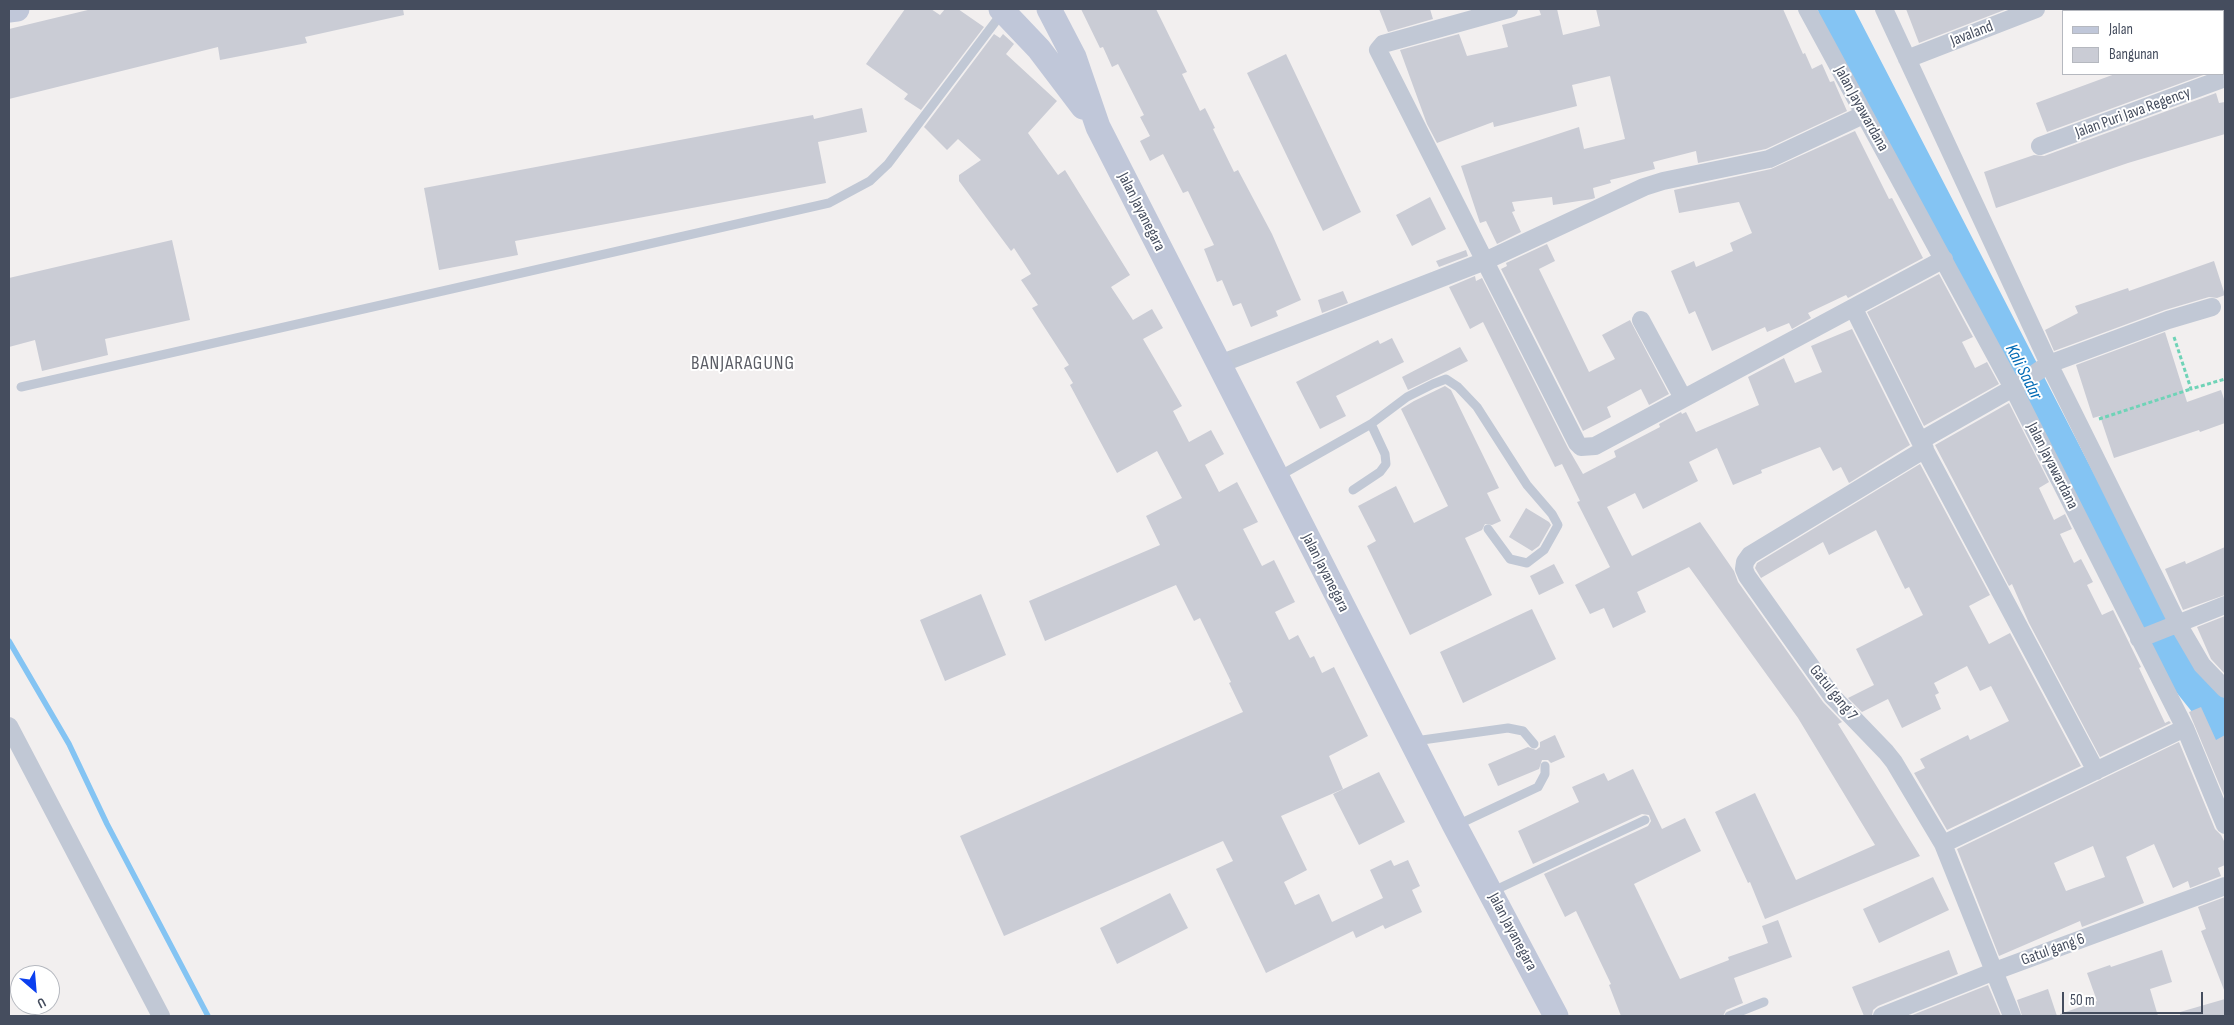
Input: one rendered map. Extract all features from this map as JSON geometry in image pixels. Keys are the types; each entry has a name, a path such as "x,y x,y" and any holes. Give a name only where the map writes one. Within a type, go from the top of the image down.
{"main road":[{"path":"9,10 17,9"},
{"name":"Jalan Jayanegara","path":"1050,9 1074,58 1098,127 1455,826 1556,1016"},
{"name":"Jalan Jayanegara","path":"1002,10 1040,48 1098,127"}],"street":[{"path":"1509,9 1383,44 1378,50 1577,443 1581,447 1595,446 1854,309 1944,259"},
{"name":"Jalan Jayawardana","path":"1807,9 1863,115 2017,384 2144,637 2185,728 2225,826"},
{"path":"1884,9 2043,367 2173,626 2202,665 2225,690"},
{"name":"Javaland","path":"1906,59 2036,9"},
{"name":"Jalan Puri Java Regency","path":"2040,146 2225,78"},
{"path":"1220,364 1485,261 1644,187 1663,181 1769,159 1863,115"},
{"path":"1922,445 2043,367 2168,320 2212,307"},
{"path":"1854,309 1922,445 2096,771"},
{"path":"1641,320 1683,398"},
{"name":"Gatul gang 7","path":"1922,445 1750,555 1745,562 1744,569 1746,576 1832,696 1886,752 1943,844 1996,971 2012,1016"},
{"path":"2144,637 2225,605"},
{"path":"9,726 161,1016"},
{"path":"1943,844 2185,728"},
{"name":"Gatul gang 6","path":"1882,1016 1996,971 2225,886"}],"lane":[{"path":"21,387 830,203 870,181 888,164 1002,10"},
{"path":"1276,477 1371,424 1407,398 1446,379 1458,387 1477,407 1527,484 1552,514 1558,526 1544,550 1526,563 1510,558 1488,529"},
{"path":"1353,490 1380,472 1386,464 1385,454 1371,424"},
{"path":"1412,741 1508,728 1523,731 1534,744"},
{"path":"1455,826 1538,786 1545,774 1545,766"},
{"path":"1491,892 1645,820"},
{"path":"1729,1016 1764,1002"}],"path":[{"path":"2168,320 2192,389"},
{"path":"2099,420 2225,380"}],"building":[{"path":"92,9 403,9 404,15 305,37 307,43 220,60 218,47 9,99 9,29"},
{"path":"905,9 931,9 940,15 945,9 958,9 984,27 921,110 904,99 908,94 866,64"},
{"path":"1081,9 1156,9 1187,72 1182,74 1200,111 1205,108 1234,172 1238,170 1272,234 1301,300 1276,311 1278,316 1251,327 1241,303 1233,306 1222,280 1217,282 1204,249 1214,245 1188,191 1183,193 1163,154 1150,161 1140,141 1150,136 1140,117 1144,115 1118,64 1112,67 1103,47 1100,48"},
{"path":"1379,9 1430,9 1433,19 1388,32"},
{"path":"1539,9 1557,9 1563,35 1600,26 1596,9 1783,9 1803,54 1805,53 1812,69 1822,64 1830,82 1834,81 1847,111 1766,149 1698,163 1696,151 1653,162 1655,169 1610,180 1611,183 1593,188 1595,198 1592,199 1553,205 1552,197 1512,202 1515,211 1512,212 1521,232 1497,244 1486,221 1480,223 1461,166 1579,127 1584,149 1625,139 1610,76 1572,85 1577,106 1494,127 1493,122 1437,143 1427,124 1400,50 1459,34 1467,56 1508,47 1502,25 1541,15"},
{"path":"1906,9 2007,9 1919,43"},
{"path":"994,34 1000,38 1003,34 1014,44 1006,54 1057,101 1028,133 1058,175 1065,170 1130,275 1111,287 1133,320 1152,309 1163,328 1143,339 1182,406 1173,411 1189,442 1211,430 1224,454 1205,465 1219,492 1237,482 1258,522 1243,529 1262,566 1274,560 1295,602 1275,612 1289,640 1298,635 1310,658 1314,656 1322,673 1334,667 1368,736 1329,756 1343,789 1281,816 1307,870 1284,882 1295,905 1319,894 1332,922 1383,898 1370,870 1391,860 1394,866 1408,860 1420,886 1412,890 1422,912 1385,929 1383,925 1356,938 1353,931 1266,973 1216,869 1233,861 1223,841 1004,936 960,836 1243,712 1229,683 1231,682 1200,618 1194,621 1176,585 1045,641 1029,601 1160,545 1146,516 1182,498 1157,451 1117,473 1070,385 1073,383 1064,368 1069,365 1032,308 1038,305 1021,280 1031,274 1014,248 1011,251 959,181 959,175 981,160 958,139 947,150 924,127"},
{"path":"1286,54 1361,212 1323,231 1247,73"},
{"path":"2112,75 2203,75 2047,132 2036,103"},
{"path":"2216,93 2219,103 2225,102 2225,134 2128,163 1996,208 1984,172 2034,155 2044,156"},
{"path":"862,108 867,132 818,142 826,183 515,241 518,255 439,270 424,188 813,115 814,119"},
{"path":"1855,131 1889,199 1892,198 1923,258 1848,298 1846,295 1808,313 1811,318 1792,329 1789,323 1767,332 1765,327 1712,351 1695,311 1689,314 1671,271 1694,261 1696,267 1733,251 1730,243 1752,233 1739,202 1679,213 1674,190 1771,169"},
{"path":"1430,197 1446,229 1412,246 1396,215"},
{"path":"172,240 190,320 105,339 108,355 42,371 35,340 9,347 9,278"},
{"path":"1547,244 1555,261 1539,269 1589,372 1615,359 1602,335 1630,320 1669,394 1649,405 1641,389 1607,407 1611,417 1583,431 1501,269 1507,266 1506,263"},
{"path":"1466,250 1468,256 1439,267 1436,261"},
{"path":"2214,261 2225,295 2217,298 2209,297 2165,310 2054,351 2045,330 2078,313 2075,306 2128,288 2129,291"},
{"path":"1939,274 1973,337 1962,342 1975,368 1987,362 1999,384 1924,426 1867,312"},
{"path":"1475,276 1476,281 1482,278 1583,474 1616,457 1614,451 1660,427 1659,424 1681,412 1682,414 1686,412 1696,432 1759,405 1748,377 1784,358 1795,383 1822,372 1811,346 1852,329 1910,445 1849,483 1841,467 1833,471 1820,447 1761,470 1762,473 1733,485 1717,448 1689,462 1698,481 1643,509 1635,493 1607,507 1632,556 1700,522 1734,571 1738,582 1823,702 1842,722 1838,724 1920,856 1765,919 1750,882 1748,883 1715,812 1755,793 1796,880 1875,845 1798,718 1689,567 1637,592 1646,612 1613,628 1604,608 1590,614 1575,585 1610,567 1577,502 1580,501 1562,464 1555,467 1483,322 1470,329 1449,287"},
{"path":"1343,291 1348,303 1322,313 1318,300"},
{"path":"2165,332 2187,402 2221,390 2225,402 2225,423 2114,458 2100,416 2093,418 2076,365"},
{"path":"1392,338 1404,362 1336,396 1346,416 1320,429 1296,382 1378,340 1380,344"},
{"path":"1460,347 1468,361 1408,390 1402,377"},
{"path":"1445,386 1451,390 1499,488 1487,493 1501,521 1492,525 1485,524 1482,530 1465,538 1492,595 1410,635 1367,546 1376,541 1358,506 1396,486 1414,523 1448,506 1401,409"},
{"path":"2009,403 2049,482 2039,488 2054,520 2065,514 2072,529 2060,534 2074,563 2081,559 2093,582 2087,585 2102,615 2113,610 2141,667 2139,668 2165,723 2169,721 2171,723 2100,757 2029,623 2012,584 2009,586 1935,445"},
{"path":"1920,464 1990,595 1969,606 1989,644 2010,633 2081,766 1947,830 1914,773 1925,768 1920,759 1968,735 1970,740 2009,721 1991,686 1980,691 1967,666 1934,683 1939,693 1935,695 1941,709 1902,728 1888,699 1862,712 1848,698 1874,685 1856,649 1923,615 1909,587 1905,589 1876,530 1829,555 1823,542 1761,578 1755,568 1757,563"},
{"path":"1526,508 1551,525 1539,546 1532,551 1509,537"},
{"path":"2225,547 2225,595 2183,610 2165,569 2185,561 2186,564"},
{"path":"1554,564 1564,583 1539,595 1530,576"},
{"path":"981,594 1006,655 945,681 920,620"},
{"path":"1532,609 1556,659 1463,703 1440,652"},
{"path":"2225,616 2225,674 2211,659 2197,627"},
{"path":"2201,707 2216,740 2225,735 2225,798 2189,712"},
{"path":"1555,735 1565,757 1551,763 1548,760 1542,760 1539,769 1498,786 1488,764 1528,747 1536,750 1540,747 1540,742"},
{"path":"2179,742 2215,829 2225,843 2225,865 2218,868 2221,876 2190,888 2188,881 2173,888 2154,844 2126,857 2144,903 2082,927 2080,921 1999,956 1957,849","holes":["2093,846 2105,877 2066,891 2054,863"]},
{"path":"1633,769 1662,829 1685,818 1701,851 1634,884 1680,979 1729,960 1728,957 1768,943 1762,926 1778,920 1792,957 1734,978 1743,1003 1726,1010 1723,1016 1621,1016 1609,985 1611,984 1576,911 1565,917 1544,874 1648,826 1651,821 1649,815 1642,814 1533,864 1518,831 1579,802 1572,787 1604,773 1608,781"},
{"path":"1379,772 1405,822 1359,845 1333,794"},
{"path":"1933,877 1949,910 1879,943 1863,909"},
{"path":"1170,893 1188,928 1117,964 1100,928"},
{"path":"2225,897 2224,990 2201,931 2206,929 2198,907"},
{"path":"1949,950 1958,974 1878,1006 1873,1010 1872,1016 1864,1016 1852,987"},
{"path":"2162,950 2172,982 2150,989 2158,1016 2060,1016 2060,1014 2097,1001 2087,973"},
{"path":"1988,985 2001,1016 1910,1016"},
{"path":"2048,989 2057,1016 2022,1016 2017,1000"},
{"path":"2225,999 2225,1016 2180,1016 2180,1012"}],"waterway":[{"name":"Kali Sadar","path":"1835,9 2169,656 2225,726"},
{"path":"9,641 69,744 107,824 208,1016"}],"district":[{"name":"BANJARAGUNG","path":"743,364"}]}
